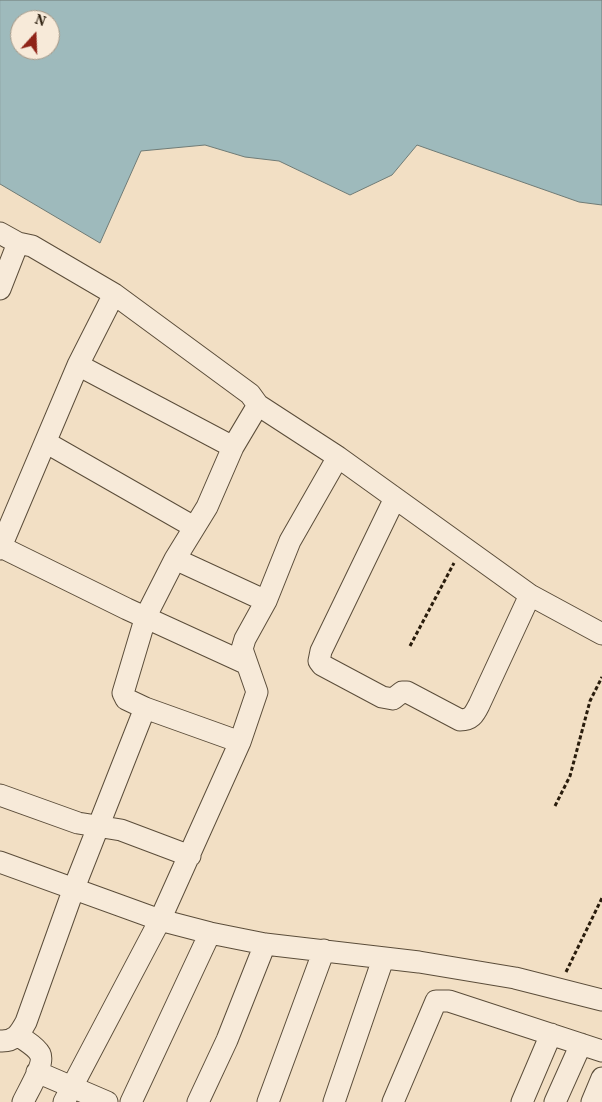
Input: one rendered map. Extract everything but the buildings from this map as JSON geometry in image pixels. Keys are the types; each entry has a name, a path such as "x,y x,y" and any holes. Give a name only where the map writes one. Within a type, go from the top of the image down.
{"street":[{"path":"0,289 9,238 32,246 114,294 250,394 258,405 338,457 530,595 602,634"},
{"path":"114,294 78,365 47,443 0,548 245,663"},
{"path":"78,365 234,447"},
{"path":"240,742 145,708 126,698 124,693 146,616 176,559 207,507 234,447 258,405"},
{"path":"47,443 194,527"},
{"path":"68,1094 160,920 240,742 257,688 245,663 242,649 245,639 266,601 290,541 338,457"},
{"path":"395,498 321,650 319,661 322,665 382,697 393,699 402,692 407,692 460,720 468,720 474,715 479,705 530,595"},
{"path":"176,559 266,601"},
{"path":"23,1102 41,1062 40,1055 35,1048 9,1038 26,1022 74,888 145,708"},
{"path":"0,795 78,823 121,830 190,856"},
{"path":"1,866 74,888 160,920 210,933 265,944 419,962 486,973 558,988 602,1000"},
{"path":"131,1102 210,933"},
{"path":"198,1102 227,1040 265,944"},
{"path":"268,1102 324,950"},
{"path":"334,1102 383,959"},
{"path":"393,1102 436,1001 449,1001 602,1051"},
{"path":"522,1102 550,1034"},
{"path":"555,1102 581,1044"},
{"path":"37,1072 68,1094 107,1102"},
{"path":"592,1102 602,1078"}],"path":[{"path":"410,646 449,575 461,544"},
{"path":"555,806 570,776 590,701 602,677"},
{"path":"558,988 602,898"}],"water":[{"path":"0,0 602,0 602,205 579,202 417,145 392,175 350,195 279,161 245,157 205,145 141,151 100,243 0,184"}]}
